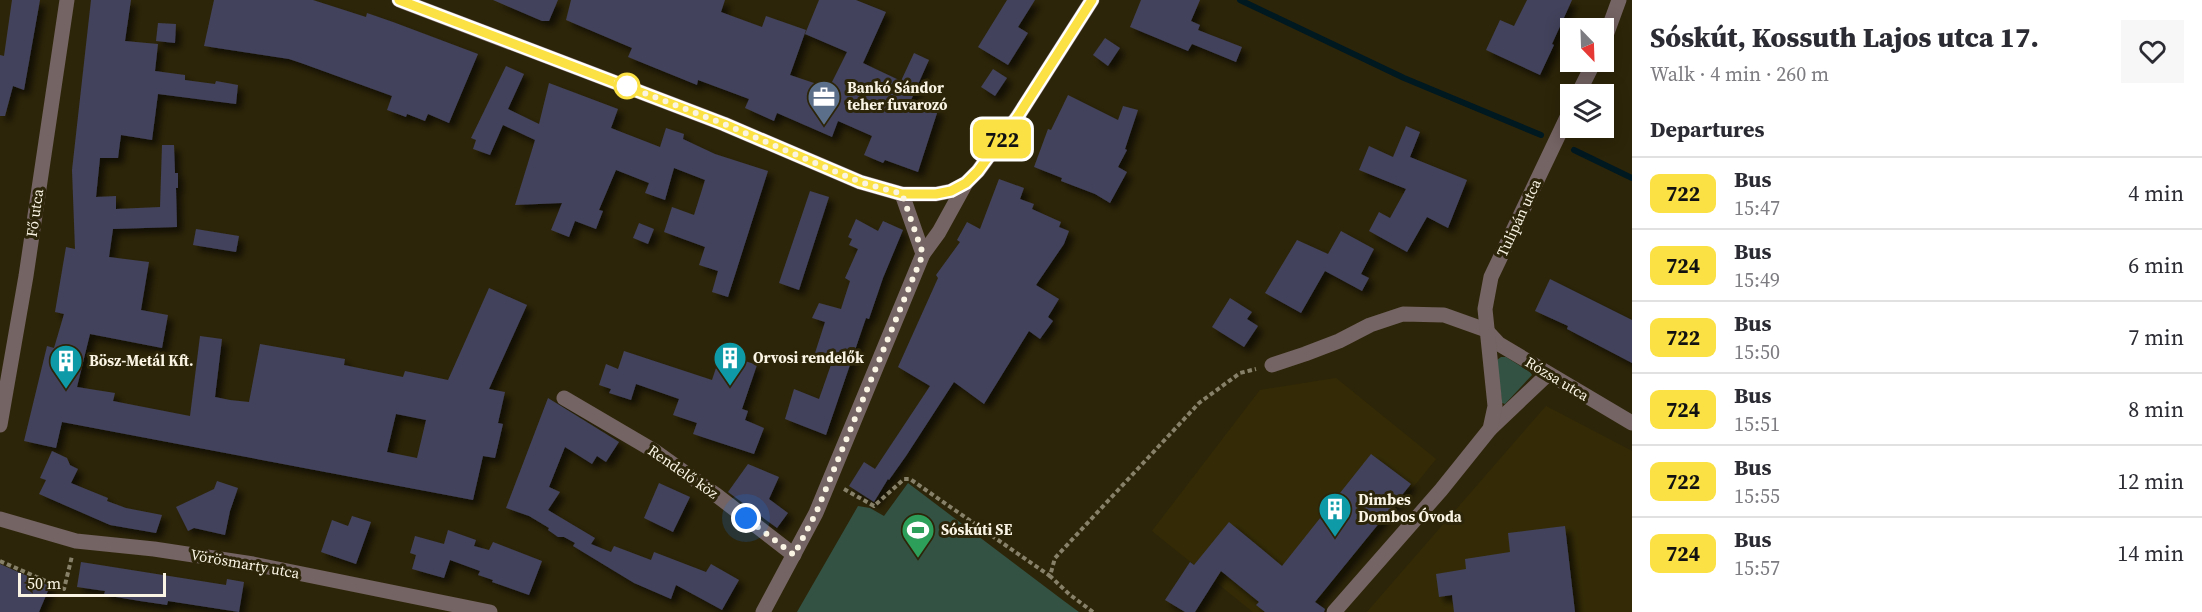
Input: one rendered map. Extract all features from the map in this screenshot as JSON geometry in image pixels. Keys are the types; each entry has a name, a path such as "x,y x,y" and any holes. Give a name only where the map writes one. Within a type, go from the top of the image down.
{"street":[{"name":"Fő utca","path":"0,425 26,276 68,0"},
{"path":"399,0 724,124 860,182 902,194 936,194 951,191 966,183"},
{"path":"763,612 794,555 829,482 923,254 939,232 966,183 978,171 1018,116 1092,0"},
{"path":"1612,18 1619,0"},
{"name":"Tulipán utca","path":"1490,429 1494,397 1485,309 1491,277 1560,132"},
{"path":"902,194 923,254"},
{"path":"1272,364 1305,354 1370,325 1403,314 1444,315 1486,330"},
{"name":"Rózsa utca","path":"1486,330 1499,344 1632,423"},
{"path":"1334,612 1441,490 1490,429 1548,374"},
{"name":"Rendelő köz","path":"564,398 656,452 794,555"},
{"name":"Vörösmarty utca","path":"0,519 76,541 154,549 254,564 490,612"}],"path":[{"path":"1050,576 1055,558 1199,403 1240,373 1272,364"},
{"path":"829,482 874,506 904,479 910,479 1050,576 1093,612"},
{"path":"0,561 64,589 76,541"}],"shaded area":[{"path":"1336,378 1436,459 1312,612 1253,612 1152,531 1260,390"},
{"path":"1546,406 1632,451 1632,612 1367,612"}],"green space":[{"path":"1506,357 1532,375 1505,404 1502,403 1497,366 1497,360"},
{"name":"Sóskúti SE","path":"908,483 1079,612 797,612 858,506 870,508 884,516"}],"building":[{"path":"12,0 40,0 24,90 13,86 5,116 0,116 0,55 4,56"},
{"path":"91,0 131,0 125,41 158,44 155,71 185,75 185,80 215,84 216,81 238,85 236,104 158,94 152,140 121,135 118,158 100,158 96,197 116,196 116,209 160,207 162,145 174,145 175,173 178,173 177,227 113,229 109,257 149,262 141,310 168,315 162,348 90,334 77,387 115,393 113,401 190,416 200,336 222,339 215,397 230,400 249,402 260,344 345,359 344,365 403,377 405,371 448,380 489,288 527,305 489,389 505,392 498,423 503,424 495,458 483,456 473,500 62,422 56,448 24,441 47,346 54,348 64,314 55,312 66,247 75,249 72,170","holes":["396,414 426,420 417,458 387,452"]},
{"path":"214,0 313,0 366,17 367,13 478,54 449,123 428,114 425,121 387,110 392,96 301,63 289,59 204,46"},
{"path":"493,0 558,0 549,21 542,21"},
{"path":"571,0 725,0 721,12 762,27 766,16 806,30 790,75 829,88 847,52 805,34 819,0 856,0 886,12 863,63 901,81 914,53 929,60 911,100 938,110 918,172 885,160 883,163 864,155 872,136 838,121 832,137 777,113 774,121 745,108 749,99 698,80 697,85 628,57 632,48 566,20"},
{"path":"1007,0 1035,0 1018,27 1028,33 1008,65 978,47"},
{"path":"1141,0 1200,0 1191,21 1200,25 1198,30 1242,47 1236,62 1192,44 1188,51 1130,27"},
{"path":"1527,0 1572,0 1564,18 1560,18 1560,26 1552,44 1554,45 1540,75 1486,50 1500,20 1514,26"},
{"path":"158,23 176,24 175,43 156,41"},
{"path":"1105,38 1120,48 1108,66 1093,55"},
{"path":"506,66 524,74 508,109 539,124 549,83 618,109 611,128 660,147 666,128 684,134 683,139 715,154 768,171 728,297 712,292 718,271 699,265 705,247 664,232 672,207 694,215 705,180 674,168 665,200 645,193 649,183 616,170 599,210 603,211 596,229 575,221 569,237 551,230 562,203 515,205 535,140 503,125 490,155 473,149 476,140 471,138"},
{"path":"993,69 1007,78 995,96 981,87"},
{"path":"1068,95 1118,120 1123,106 1138,110 1125,149 1127,150 1118,167 1127,172 1110,203 1095,194 1061,181 1062,178 1034,167 1048,129 1051,130"},
{"path":"1406,126 1420,132 1410,157 1467,180 1448,228 1427,217 1407,252 1369,231 1379,212 1390,218 1406,189 1359,170 1369,146 1393,157"},
{"path":"999,179 1024,188 1020,199 1034,204 1032,209 1061,222 1059,227 1069,231 1064,244 1036,285 1059,299 1048,317 1053,321 1040,339 1029,331 984,404 954,382 874,502 849,486 864,462 875,469 930,386 898,367 938,278 936,275 960,242 957,240 967,222 980,229"},
{"path":"810,191 829,197 799,290 779,283"},
{"path":"856,219 878,231 883,221 903,230 869,319 866,318 826,435 785,419 794,389 819,399 833,359 815,353 825,322 812,318 819,303 841,309 850,281 845,278 858,249 849,245 852,239 848,237"},
{"path":"639,223 654,229 648,244 633,238"},
{"path":"196,229 239,236 236,252 193,245"},
{"path":"1341,231 1374,249 1361,274 1369,278 1362,291 1325,271 1301,313 1265,293 1297,240 1328,254"},
{"path":"1550,279 1632,320 1632,363 1567,329 1568,326 1535,311"},
{"path":"1230,298 1252,312 1247,319 1258,326 1244,347 1212,327"},
{"path":"624,351 712,380 721,353 757,365 742,409 748,411 745,420 764,428 754,454 693,434 697,423 673,415 679,399 636,384 631,400 609,393 611,389 599,385 606,364 618,369"},
{"path":"548,398 619,442 606,462 597,456 592,464 565,447 549,487 560,492 548,510 595,538 591,544 611,552 614,546 651,560 654,552 706,572 711,564 739,580 722,610 676,585 671,599 634,583 573,546 575,543 564,537 558,537 548,530 549,528 529,516 506,508"},
{"path":"52,451 67,458 70,465 78,469 71,483 126,508 162,515 156,533 110,525 39,494 46,480 40,478"},
{"name":"Dimbes Dombos Óvoda","path":"1371,454 1411,484 1315,602 1325,609 1324,612 1265,612 1256,605 1259,602 1221,571 1195,612 1185,612 1165,600 1190,562 1194,565 1229,522 1282,566"},
{"path":"748,464 779,477 769,499 788,513 777,528 728,492"},
{"path":"217,481 238,488 225,535 194,528 188,531 176,507 214,489"},
{"path":"659,483 690,497 673,532 644,518"},
{"path":"352,516 371,522 356,564 321,552 332,520 348,526"},
{"path":"1565,526 1575,612 1454,612 1452,595 1439,597 1436,574 1466,569 1465,559 1510,552 1508,533"},
{"path":"448,530 476,540 474,546 489,550 493,542 542,561 529,595 492,582 493,580 478,575 480,571 450,560 444,578 412,569 416,555 410,553 415,536 444,544"},
{"path":"81,562 226,585 227,579 244,582 239,612 168,601 167,605 140,601 104,595 105,591 77,587"},
{"path":"0,564 50,586 39,612 0,612"}],"waterway":[{"path":"1240,0 1404,78 1541,135"},
{"path":"1574,150 1632,178"}],"bus line":[{"name":"722","path":"399,0 724,124 882,190 902,194 936,194 951,191 966,183 978,171 1018,116 1092,0"}],"place":[{"name":"Bankó Sándor teher fuvarozó","path":"824,126"},
{"name":"Orvosi rendelők","path":"730,387"},
{"name":"Bösz-Metál Kft.","path":"66,390"},
{"name":"Dimbes Dombos Óvoda","path":"1335,538"},
{"name":"Sóskúti SE","path":"918,559"}],"route":[{"path":"627,86 616,82 724,124 860,182 902,194 923,254 816,513 794,555 746,518"}]}
